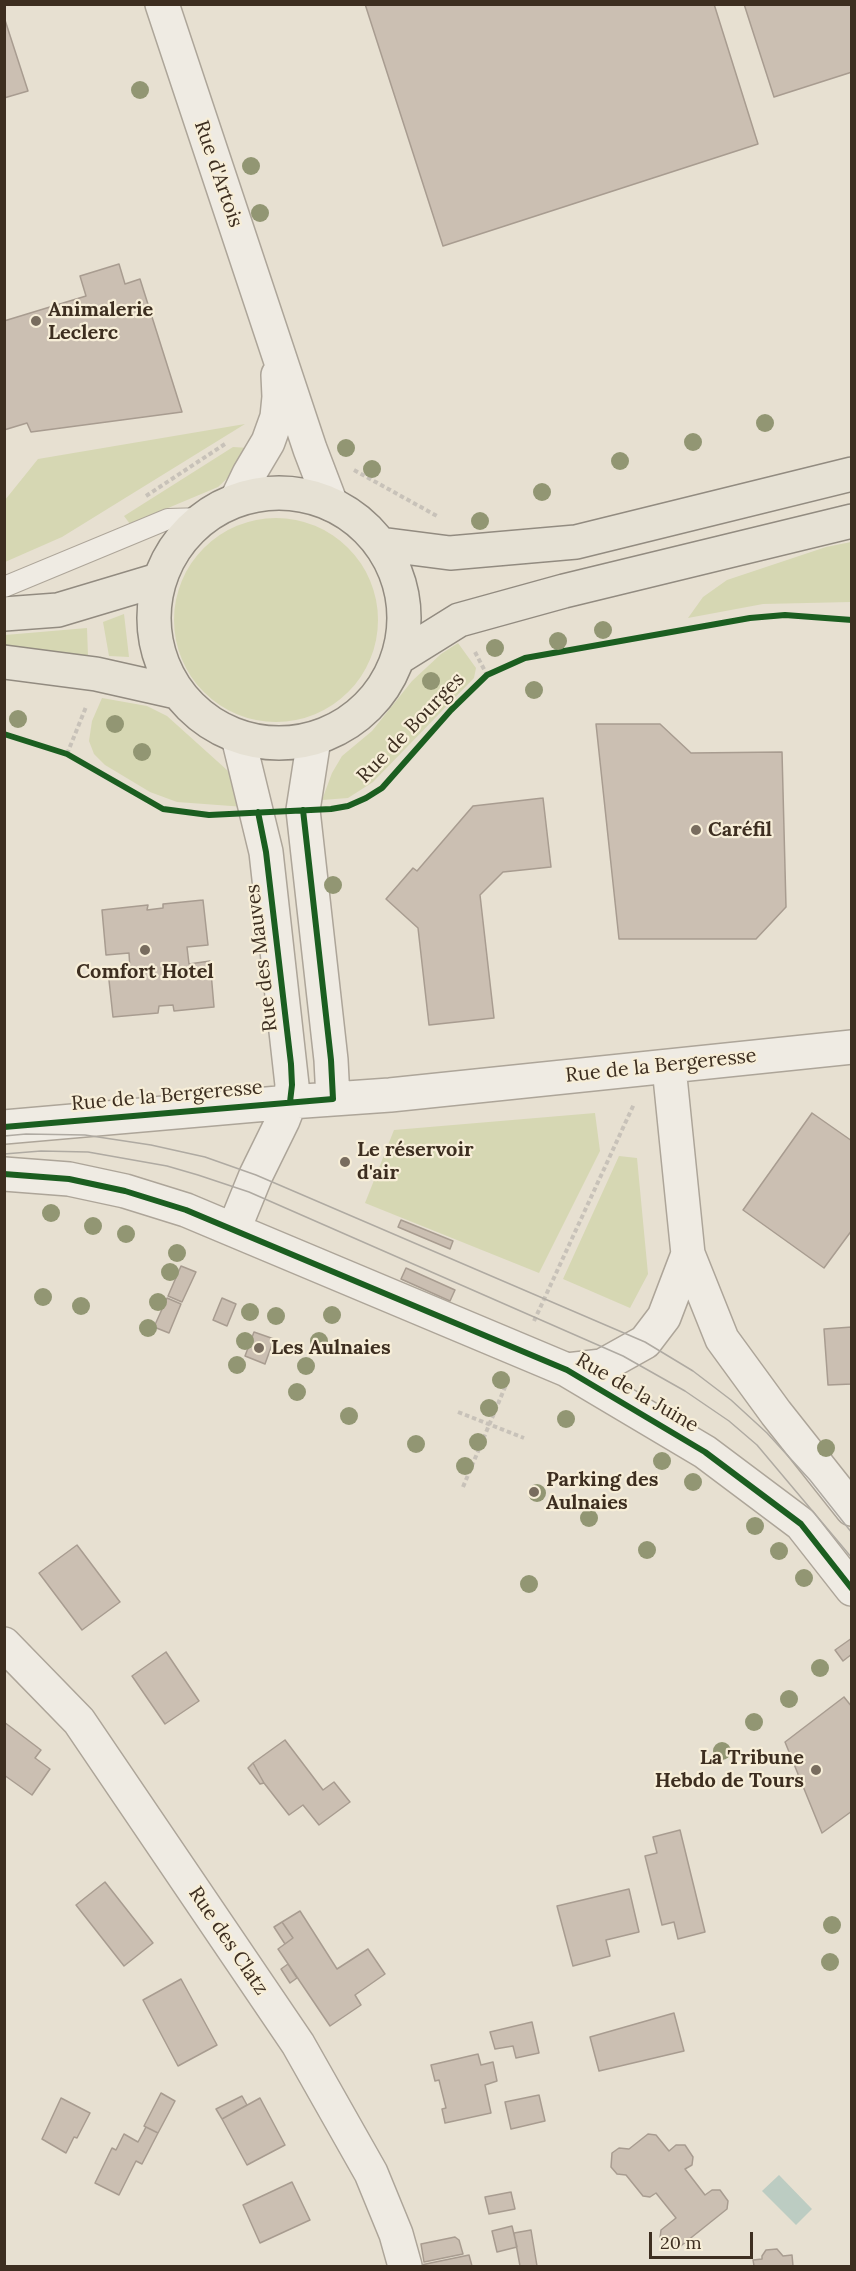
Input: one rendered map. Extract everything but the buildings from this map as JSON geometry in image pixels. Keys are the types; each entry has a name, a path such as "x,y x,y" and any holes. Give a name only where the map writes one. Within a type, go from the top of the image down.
{"main road":[{"path":"380,544 450,553 576,542 852,474"},
{"path":"269,493 301,494 331,504 358,521 380,544 398,579 404,619 398,658 385,685 366,709 342,727 314,739 276,744 238,737 203,719 176,692 158,657 152,619 158,580 176,546 203,518 237,499 269,493"},
{"path":"398,658 459,620 564,591 852,521"},
{"path":"4,614 58,610 158,580"},
{"path":"4,662 96,674 176,692"}],"street":[{"name":"Rue d'Artois","path":"162,4 310,449 331,504"},
{"name":"Rue d'Artois","path":"237,499 268,442 277,417 279,397 275,343"},
{"name":"Rue des Mauves","path":"234,1229 255,1175 283,1120 290,1101 292,1085 266,852 238,737"},
{"path":"314,739 303,810 331,1060 333,1099"},
{"name":"Rue de la Bergeresse","path":"4,1127 290,1101 670,1081 757,1055 852,1047"},
{"name":"Rue de la Juine","path":"670,1081 688,1254 722,1339 776,1413 852,1509"},
{"path":"4,1174 69,1179 125,1191 186,1210 234,1229"},
{"name":"Rue de la Juine","path":"234,1229 567,1370 705,1452 801,1524 852,1588"},
{"name":"Rue de la Juine","path":"567,1370 602,1366 645,1342 664,1317 688,1254"},
{"name":"Rue des Clatz","path":"4,1644 79,1721 298,2044 371,2172 396,2234 405,2266"}],"lane":[{"path":"4,587 168,519 203,518"}],"path":[{"path":"349,467 439,517"},
{"path":"471,645 487,675"},
{"path":"67,754 90,698"},
{"path":"57,751 77,759"},
{"path":"532,1324 635,1102 670,1081"},
{"path":"463,1487 511,1374"},
{"path":"458,1412 524,1438"}],"green space":[{"path":"245,424 62,537 5,562 5,500 38,459"},
{"path":"233,447 249,448 234,472 218,487 130,524 124,516"},
{"path":"266,518 286,518 315,525 341,541 355,555 371,581 378,620 371,659 355,685 341,699 306,718 286,722 266,722 237,715 211,699 197,685 178,650 174,630 174,610 181,581 197,555 211,541 246,522"},
{"path":"851,542 851,602 763,604 688,618 703,597 727,580 826,547"},
{"path":"124,614 129,657 109,656 103,622"},
{"path":"87,628 88,656 29,648 5,648 5,635"},
{"path":"458,643 476,668 474,678 373,782 348,798 322,800 332,773 342,756 372,731 412,681 441,654"},
{"path":"102,698 147,706 167,716 227,770 245,807 177,802 150,792 105,765 94,754 89,741 92,721"},
{"path":"595,1113 600,1151 539,1273 365,1203 394,1130"},
{"path":"619,1156 637,1158 648,1274 630,1308 563,1279"}],"shaded area":[{"path":"779,2175 812,2209 796,2225 762,2191"}],"tram line":[{"path":"4,1136 85,1135 151,1145 205,1157 256,1175 645,1342 693,1371 731,1400 767,1433 810,1480 852,1533"},
{"path":"4,1154 41,1151 88,1152 167,1166 198,1175 249,1192 623,1356 685,1391 729,1421 757,1445 852,1558"}],"cycle path":[{"name":"Rue de Bourges","path":"4,734 67,754 163,809 209,815 331,809 348,806 382,788 451,710 487,675 525,658 750,618 785,615 852,620"},
{"path":"4,1127 333,1099 331,1060 303,810"},
{"path":"258,812 266,852 291,1064 290,1102"},
{"path":"4,1174 69,1179 125,1191 186,1210 567,1370 705,1452 801,1524 852,1589"}],"place":[{"name":"Animalerie Leclerc","path":"36,321"},
{"name":"Caréfil","path":"696,830"},
{"name":"Comfort Hotel","path":"145,950"},
{"name":"Le réservoir d'air","path":"345,1162"},
{"name":"Les Aulnaies","path":"259,1348"},
{"name":"Parking des Aulnaies","path":"534,1492"},
{"name":"La Tribune Hebdo de Tours","path":"816,1770"}]}
